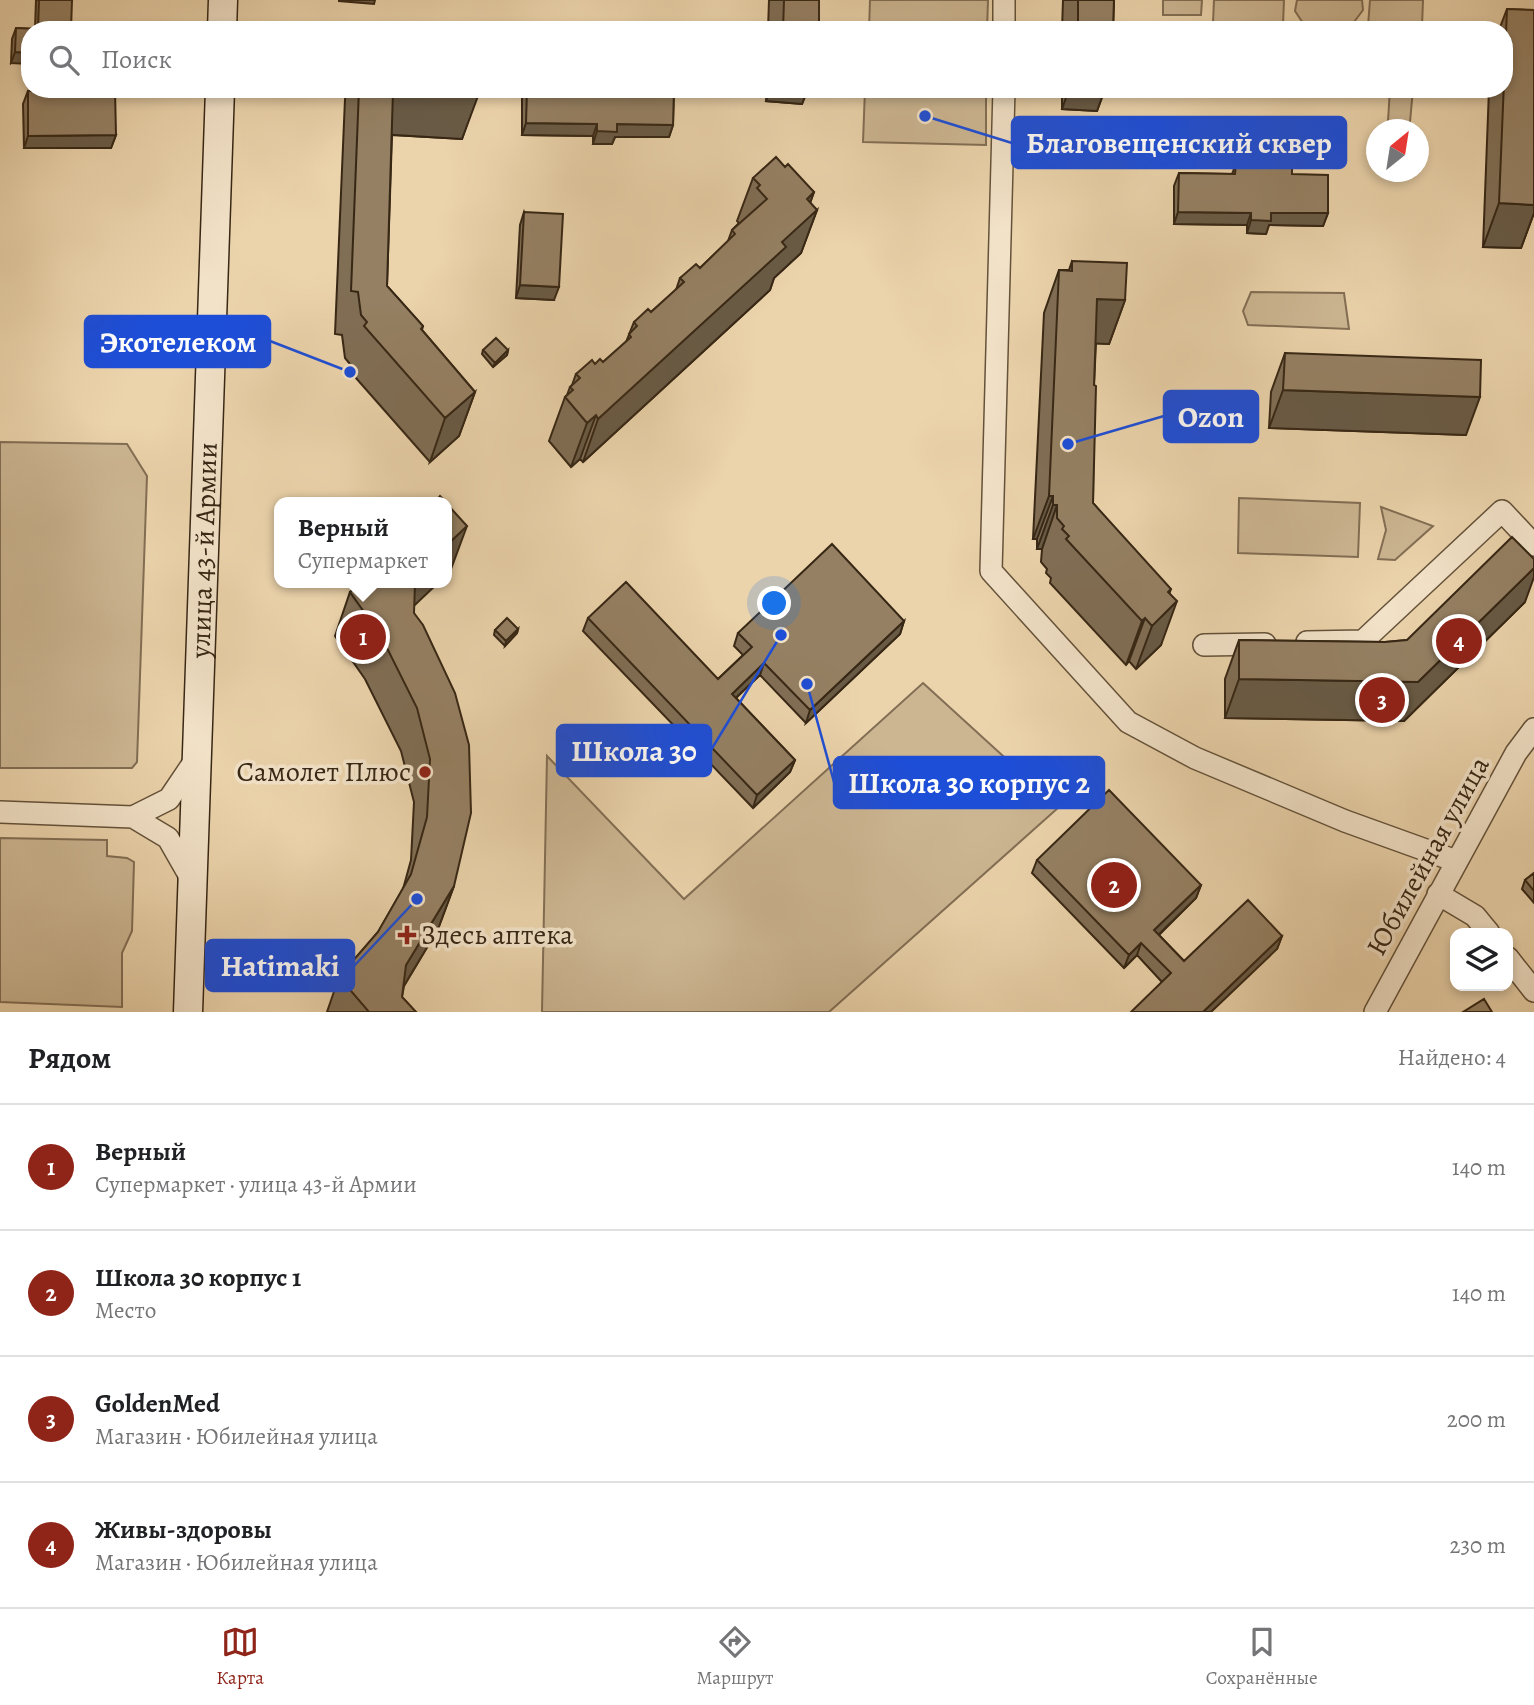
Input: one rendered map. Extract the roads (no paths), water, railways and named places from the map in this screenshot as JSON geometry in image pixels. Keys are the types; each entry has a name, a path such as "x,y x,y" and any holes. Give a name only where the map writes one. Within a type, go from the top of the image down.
{"main road":[{"path":"222,21 223,0"},
{"name":"улица 43-й Армии","path":"187,1012 220,98"}],"street":[{"path":"1004,0 1004,21"},
{"path":"1004,98 991,570 1128,722 1195,758 1320,811 1456,861"},
{"path":"1204,645 1363,641 1502,511 1534,545"},
{"name":"Юбилейная улица","path":"1375,1012 1516,753 1534,729"},
{"path":"0,812 133,817 169,799 196,760"},
{"path":"133,817 168,838 192,880"},
{"path":"1438,894 1475,916 1485,928"},
{"path":"1513,964 1534,991"}],"place":[{"name":"Благовещенский сквер","path":"925,116"},
{"name":"Экотелеком","path":"350,372"},
{"name":"Ozon","path":"1068,444"},
{"name":"Школа 30","path":"781,635"},
{"name":"Верный","path":"363,637"},
{"name":"Живы-здоровы","path":"1459,641"},
{"name":"Школа 30 корпус 2","path":"807,684"},
{"name":"GoldenMed","path":"1382,700"},
{"name":"Самолет Плюс","path":"425,772"},
{"name":"Школа 30 корпус 1","path":"1114,885"},
{"name":"Hatimaki","path":"417,899"},
{"name":"Здесь аптека","path":"407,935"}]}
